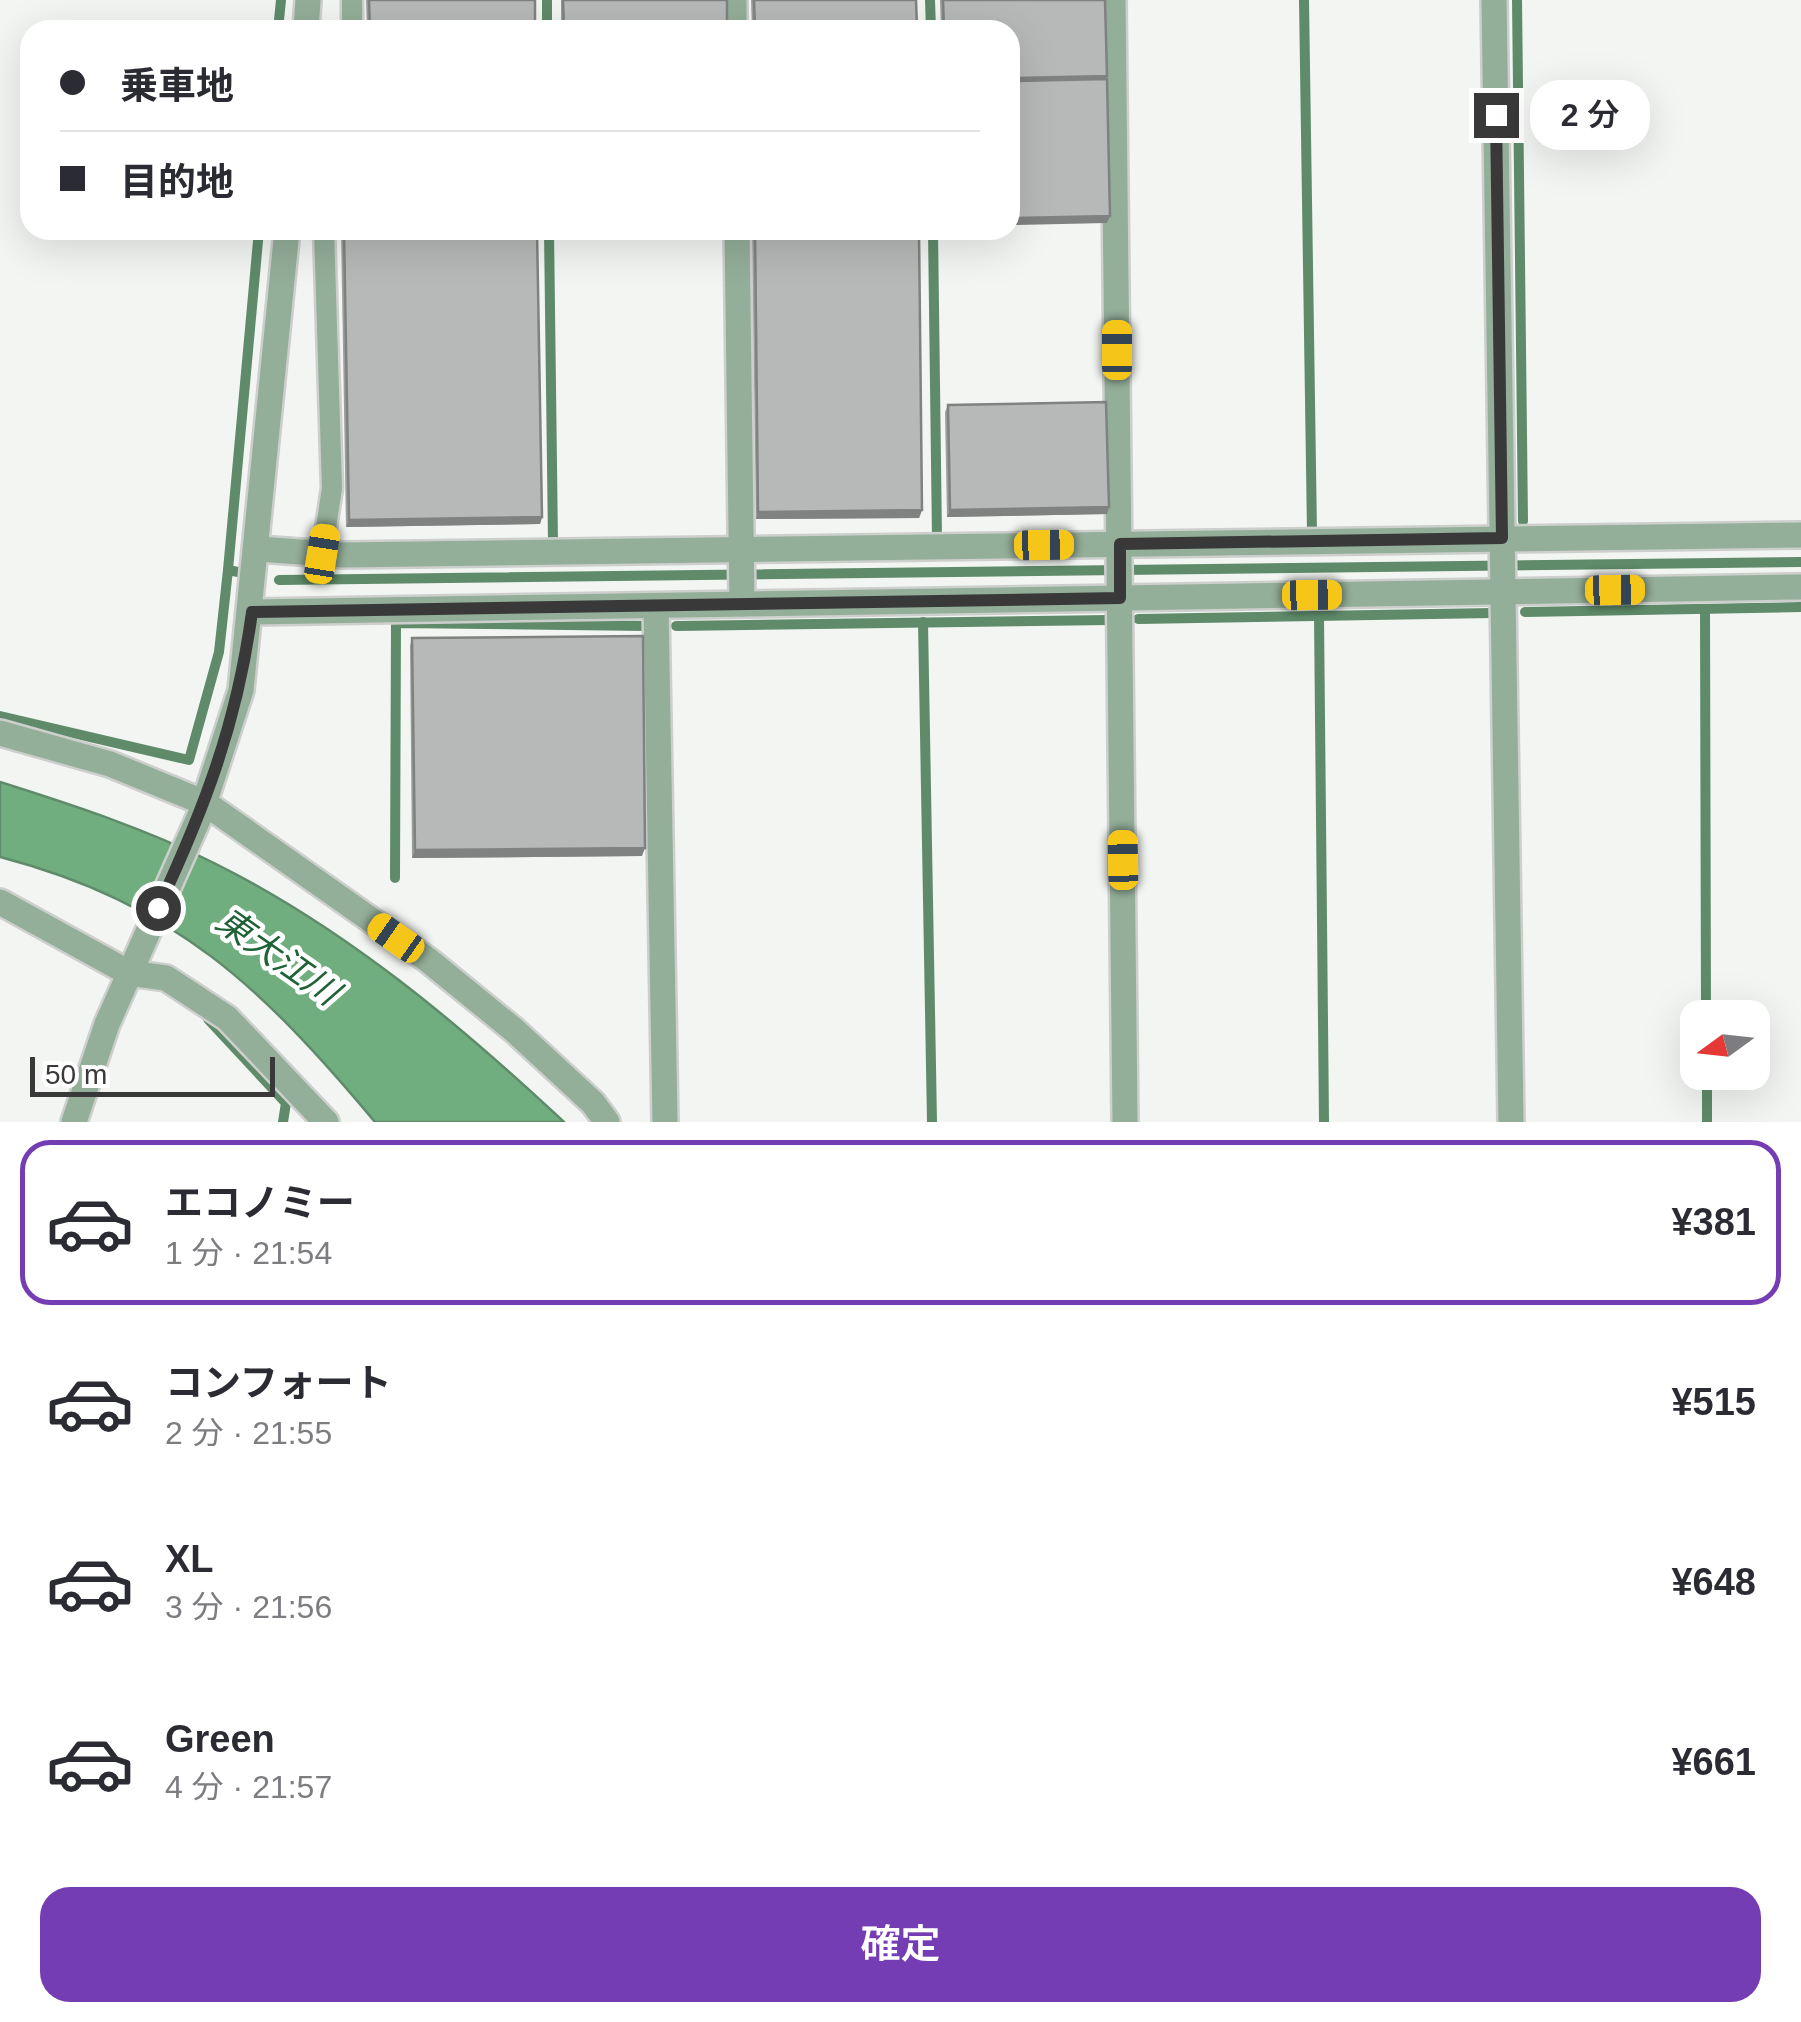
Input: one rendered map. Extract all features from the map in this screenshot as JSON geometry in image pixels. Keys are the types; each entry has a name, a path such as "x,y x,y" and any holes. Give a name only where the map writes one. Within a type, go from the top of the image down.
{"street":[{"path":"1113,0 1125,1122"},
{"path":"1494,0 1511,1122"},
{"path":"74,1122 129,973 204,808 241,690 252,612 286,240"},
{"path":"737,240 742,597"},
{"path":"258,549 322,554 741,555 1502,544 1801,535"},
{"path":"252,612 656,606 742,597 1801,587"},
{"path":"656,606 665,1122"},
{"path":"0,734 110,764 204,808 428,960 514,1030 593,1103 607,1122"},
{"path":"0,902 129,973 166,978 227,1018 306,1096 326,1122"},
{"path":"302,1122 306,1096"}],"lane":[{"path":"322,554 332,488 324,240"}],"water":[{"name":"東大江川","path":"0,782 162,839 214,863 309,917 441,1014 564,1122 375,1122 293,1030 211,956 166,925 117,899 62,876 0,857"}],"building":[{"path":"369,0 535,0 535,20 370,20"},
{"path":"563,0 727,0 727,20 564,20"},
{"path":"754,0 916,0 917,20 755,20"},
{"path":"943,0 1105,0 1107,76 1020,78 1020,20 944,20"},
{"path":"1107,79 1110,216 1020,218 1020,81"},
{"path":"344,240 537,240 542,517 349,520"},
{"path":"755,240 919,240 922,510 758,512"},
{"path":"1106,402 1109,507 950,510 948,405"},
{"path":"643,636 645,848 415,850 412,638"}],"waterway":[{"path":"279,20 281,0"},
{"path":"547,0 547,20"},
{"path":"930,0 931,20"},
{"path":"1304,0 1312,533"},
{"path":"1517,0 1523,521"},
{"path":"238,572 228,570 258,240"},
{"path":"549,240 553,543"},
{"path":"933,240 937,539"},
{"path":"279,580 1801,562"},
{"path":"0,716 189,760 219,652 228,570"},
{"path":"1525,612 1801,607"},
{"path":"1705,609 1706,1000"},
{"path":"1138,619 1492,613"},
{"path":"1319,616 1324,1122"},
{"path":"676,626 1109,620"},
{"path":"923,622 932,1122"},
{"path":"395,878 396,623 646,626"},
{"path":"208,1019 286,1103 283,1122"},
{"path":"1707,1090 1707,1122"}],"route":[{"path":"158,908 202,814 224,754 241,690 252,612 1120,598 1120,544 1502,538 1496,115"}]}
